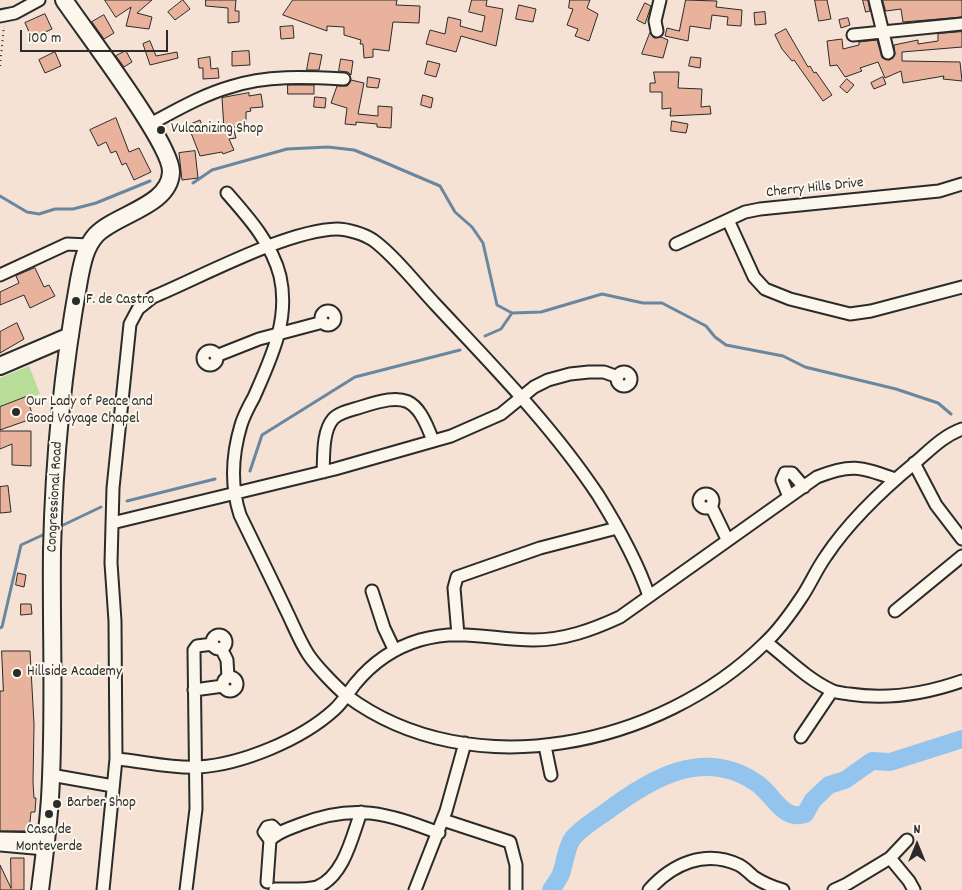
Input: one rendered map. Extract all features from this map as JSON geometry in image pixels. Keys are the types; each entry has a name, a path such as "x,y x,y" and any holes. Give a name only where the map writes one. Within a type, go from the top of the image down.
{"main road":[{"name":"Congressional Road","path":"40,890 46,844 51,775 52,551 54,509 70,336 79,281 89,245 97,234 109,224 154,201 168,186 171,173 168,157 150,124 64,0"},
{"path":"0,366 70,336"}],"street":[{"path":"2,16 39,0"},
{"path":"657,31 656,21 660,0"},
{"path":"875,0 888,53"},
{"path":"853,35 962,24"},
{"path":"150,124 230,87 300,76 344,79"},
{"name":"Cherry Hills Drive","path":"676,244 745,212 939,192 962,184"},
{"path":"227,193 255,225 268,247 280,276 283,304 280,334 241,424 231,475 233,496 309,655 347,695 387,719 434,738 512,748 545,746 588,739 638,722 680,704 714,684 766,642 801,598 826,556 858,517 895,479 947,435 962,429"},
{"path":"728,220 754,278 766,289 790,299 850,314 871,311 962,287"},
{"path":"103,890 116,759 115,621 111,563 113,488 130,324 138,310 153,297 268,247 309,234 337,229 372,240 522,398 573,461 598,495 617,528 641,574 649,596"},
{"path":"0,275 67,244 89,245"},
{"path":"216,356 259,339 323,322"},
{"path":"112,523 233,496 433,441 501,414 534,387 548,380 570,374 604,372 618,377"},
{"path":"323,472 324,447 328,428 333,419 341,414 388,398 400,398 414,406 427,423 433,441"},
{"path":"914,463 936,505 962,539"},
{"path":"116,759 195,767 240,759 278,745 334,710 374,663 394,649 421,639 458,634 479,634 533,640 570,636 620,617 727,539 817,477 837,469 860,467 895,479"},
{"path":"789,497 782,478 785,473 794,474 804,487"},
{"path":"711,506 727,539"},
{"path":"458,634 454,588 457,577 540,548 617,528"},
{"path":"895,611 962,556"},
{"path":"372,591 384,628 394,649"},
{"path":"766,642 799,669 832,691 862,696 898,697 940,689 962,681"},
{"path":"186,890 196,809 194,690 194,650 197,646 217,646 227,660 226,681 194,690"},
{"path":"801,737 832,691"},
{"path":"415,890 443,820 465,743"},
{"path":"545,746 551,775"},
{"path":"51,775 113,786"},
{"path":"361,812 342,862 334,875 316,887 270,888 274,836 332,813 361,812 391,816 438,833"},
{"path":"443,820 510,842 516,864 516,890"},
{"path":"0,838 46,844"},
{"path":"834,890 890,858 907,840"},
{"path":"0,845 46,844"},
{"path":"649,890 669,870 694,860 711,858 727,860 741,866 754,877 783,890"},
{"path":"890,858 914,890"}],"path":[{"path":"0,66 2,16"}],"green space":[{"path":"29,366 40,394 0,409 0,378"}],"building":[{"path":"105,0 152,0 137,13 152,17 149,29 126,26 131,7 116,17"},
{"path":"183,0 190,9 175,20 168,12"},
{"path":"206,0 236,0 235,11 239,11 239,22 228,23 228,8 206,6"},
{"path":"293,0 397,0 396,5 420,6 419,23 393,22 389,51 373,49 373,57 364,58 363,44 360,44 361,40 344,35 344,27 327,26 327,31 283,15"},
{"path":"472,0 487,0 486,6 503,9 496,46 461,36 456,52 426,44 430,30 445,34 448,17 461,20 460,26 482,32 485,16 469,12"},
{"path":"570,0 590,0 587,8 598,14 589,41 575,36 578,29 567,25 573,9 569,8"},
{"path":"686,0 717,1 716,7 742,10 741,26 727,25 728,17 712,15 710,29 690,26 688,41 665,36 667,28 679,31"},
{"path":"815,0 827,0 831,19 819,21"},
{"path":"863,0 868,0 870,11 866,12"},
{"path":"883,0 962,0 962,17 903,22 901,9 886,11"},
{"path":"645,3 651,6 645,24 637,20"},
{"path":"519,5 536,9 533,22 516,19"},
{"path":"765,12 766,24 755,25 754,13"},
{"path":"45,14 52,29 32,38 25,23"},
{"path":"104,15 114,33 104,39 92,22"},
{"path":"848,18 850,25 841,28 839,20"},
{"path":"293,26 294,38 281,39 280,27"},
{"path":"786,29 808,67 810,66 814,73 816,72 832,95 823,101 794,60 792,61 782,49 775,35"},
{"path":"962,32 962,47 902,52 902,61 960,62 962,81 943,79 944,76 903,83 901,71 885,78 878,62 860,68 862,71 845,77 837,65 830,66 827,41 842,39 843,49 859,45 859,42 877,40 882,58 889,60 895,55 894,45 918,40 918,44 938,41 938,34"},
{"path":"650,33 654,38 661,37 668,40 663,58 642,54"},
{"path":"150,41 156,56 177,52 178,58 150,65 143,44"},
{"path":"126,51 132,62 124,67 116,56"},
{"path":"249,51 250,65 232,66 232,52"},
{"path":"55,52 61,66 45,73 39,60"},
{"path":"310,53 322,55 319,70 307,70"},
{"path":"210,57 211,69 218,68 219,78 203,79 203,68 199,68 198,59"},
{"path":"691,57 701,58 700,68 689,66"},
{"path":"341,59 353,61 351,75 348,72 339,71"},
{"path":"428,61 440,64 436,77 425,74"},
{"path":"654,72 679,72 678,88 702,89 701,107 710,106 711,114 670,116 671,108 662,109 662,92 650,92 650,83 655,83"},
{"path":"368,77 380,79 378,88 367,87"},
{"path":"883,77 886,84 874,89 871,83"},
{"path":"847,79 854,85 847,93 840,87"},
{"path":"351,80 364,83 358,114 378,116 378,106 392,107 391,128 377,127 377,124 356,122 356,125 345,124 347,108 331,103 337,86 347,86"},
{"path":"288,85 314,85 314,94 288,94"},
{"path":"249,93 249,96 261,94 263,107 250,108 251,111 246,112 246,127 233,127 236,138 229,139 234,150 223,154 222,152 200,156 188,125 200,120 205,133 224,129 222,98"},
{"path":"423,95 433,98 431,108 421,105"},
{"path":"315,97 326,98 325,108 314,107"},
{"path":"116,118 129,152 139,148 151,172 134,180 126,163 122,165 116,151 111,153 106,142 98,146 90,130"},
{"path":"672,121 688,124 686,133 671,131"},
{"path":"195,151 198,178 182,180 179,153"},
{"path":"35,268 44,287 49,285 55,296 30,308 24,295 0,305 0,292 19,283 16,276"},
{"path":"17,323 24,339 0,353 0,332"},
{"name":"Our Lady of Peace and Good Voyage Chapel","path":"26,397 34,418 0,430 0,407"},
{"path":"0,431 31,431 31,466 12,465 12,444 0,449"},
{"path":"8,486 11,512 0,513 0,487"},
{"path":"18,573 26,575 24,587 16,585"},
{"path":"21,604 31,604 32,614 21,615"},
{"path":"2,651 30,651 34,724 33,783 34,798 36,798 35,812 31,812 29,831 0,831 0,691 3,691"},
{"path":"11,858 24,858 24,890 0,890 0,865 11,888"}],"waterway":[{"path":"193,183 212,170 287,149 328,147 354,150 440,186 455,212 472,227 483,243 497,305 512,313 541,312 602,294 643,303 662,303 706,326 715,337 726,345 783,356 805,367 896,389 938,403 951,414"},
{"path":"0,196 27,212 39,214 55,209 73,209 96,203 150,181"},
{"path":"485,336 501,329 512,313"},
{"path":"250,471 262,435 355,377 460,350"},
{"path":"127,501 215,479"},
{"path":"59,527 101,507"},
{"path":"0,628 2,627 21,545 47,533"},
{"path":"551,890 561,874 567,850 573,838 580,830 641,788 679,771 698,767 718,768 738,773 758,784 785,811 797,815 805,814 813,800 829,785 845,780 872,761 890,762 962,739"}],"place":[{"name":"Vulcanizing Shop","path":"161,130"},
{"name":"F. de Castro","path":"76,301"},
{"name":"Our Lady of Peace and Good Voyage Chapel","path":"16,412"},
{"name":"Hillside Academy","path":"17,673"},
{"name":"Barber Shop","path":"57,804"},
{"name":"Casa de Monteverde","path":"49,814"}]}
